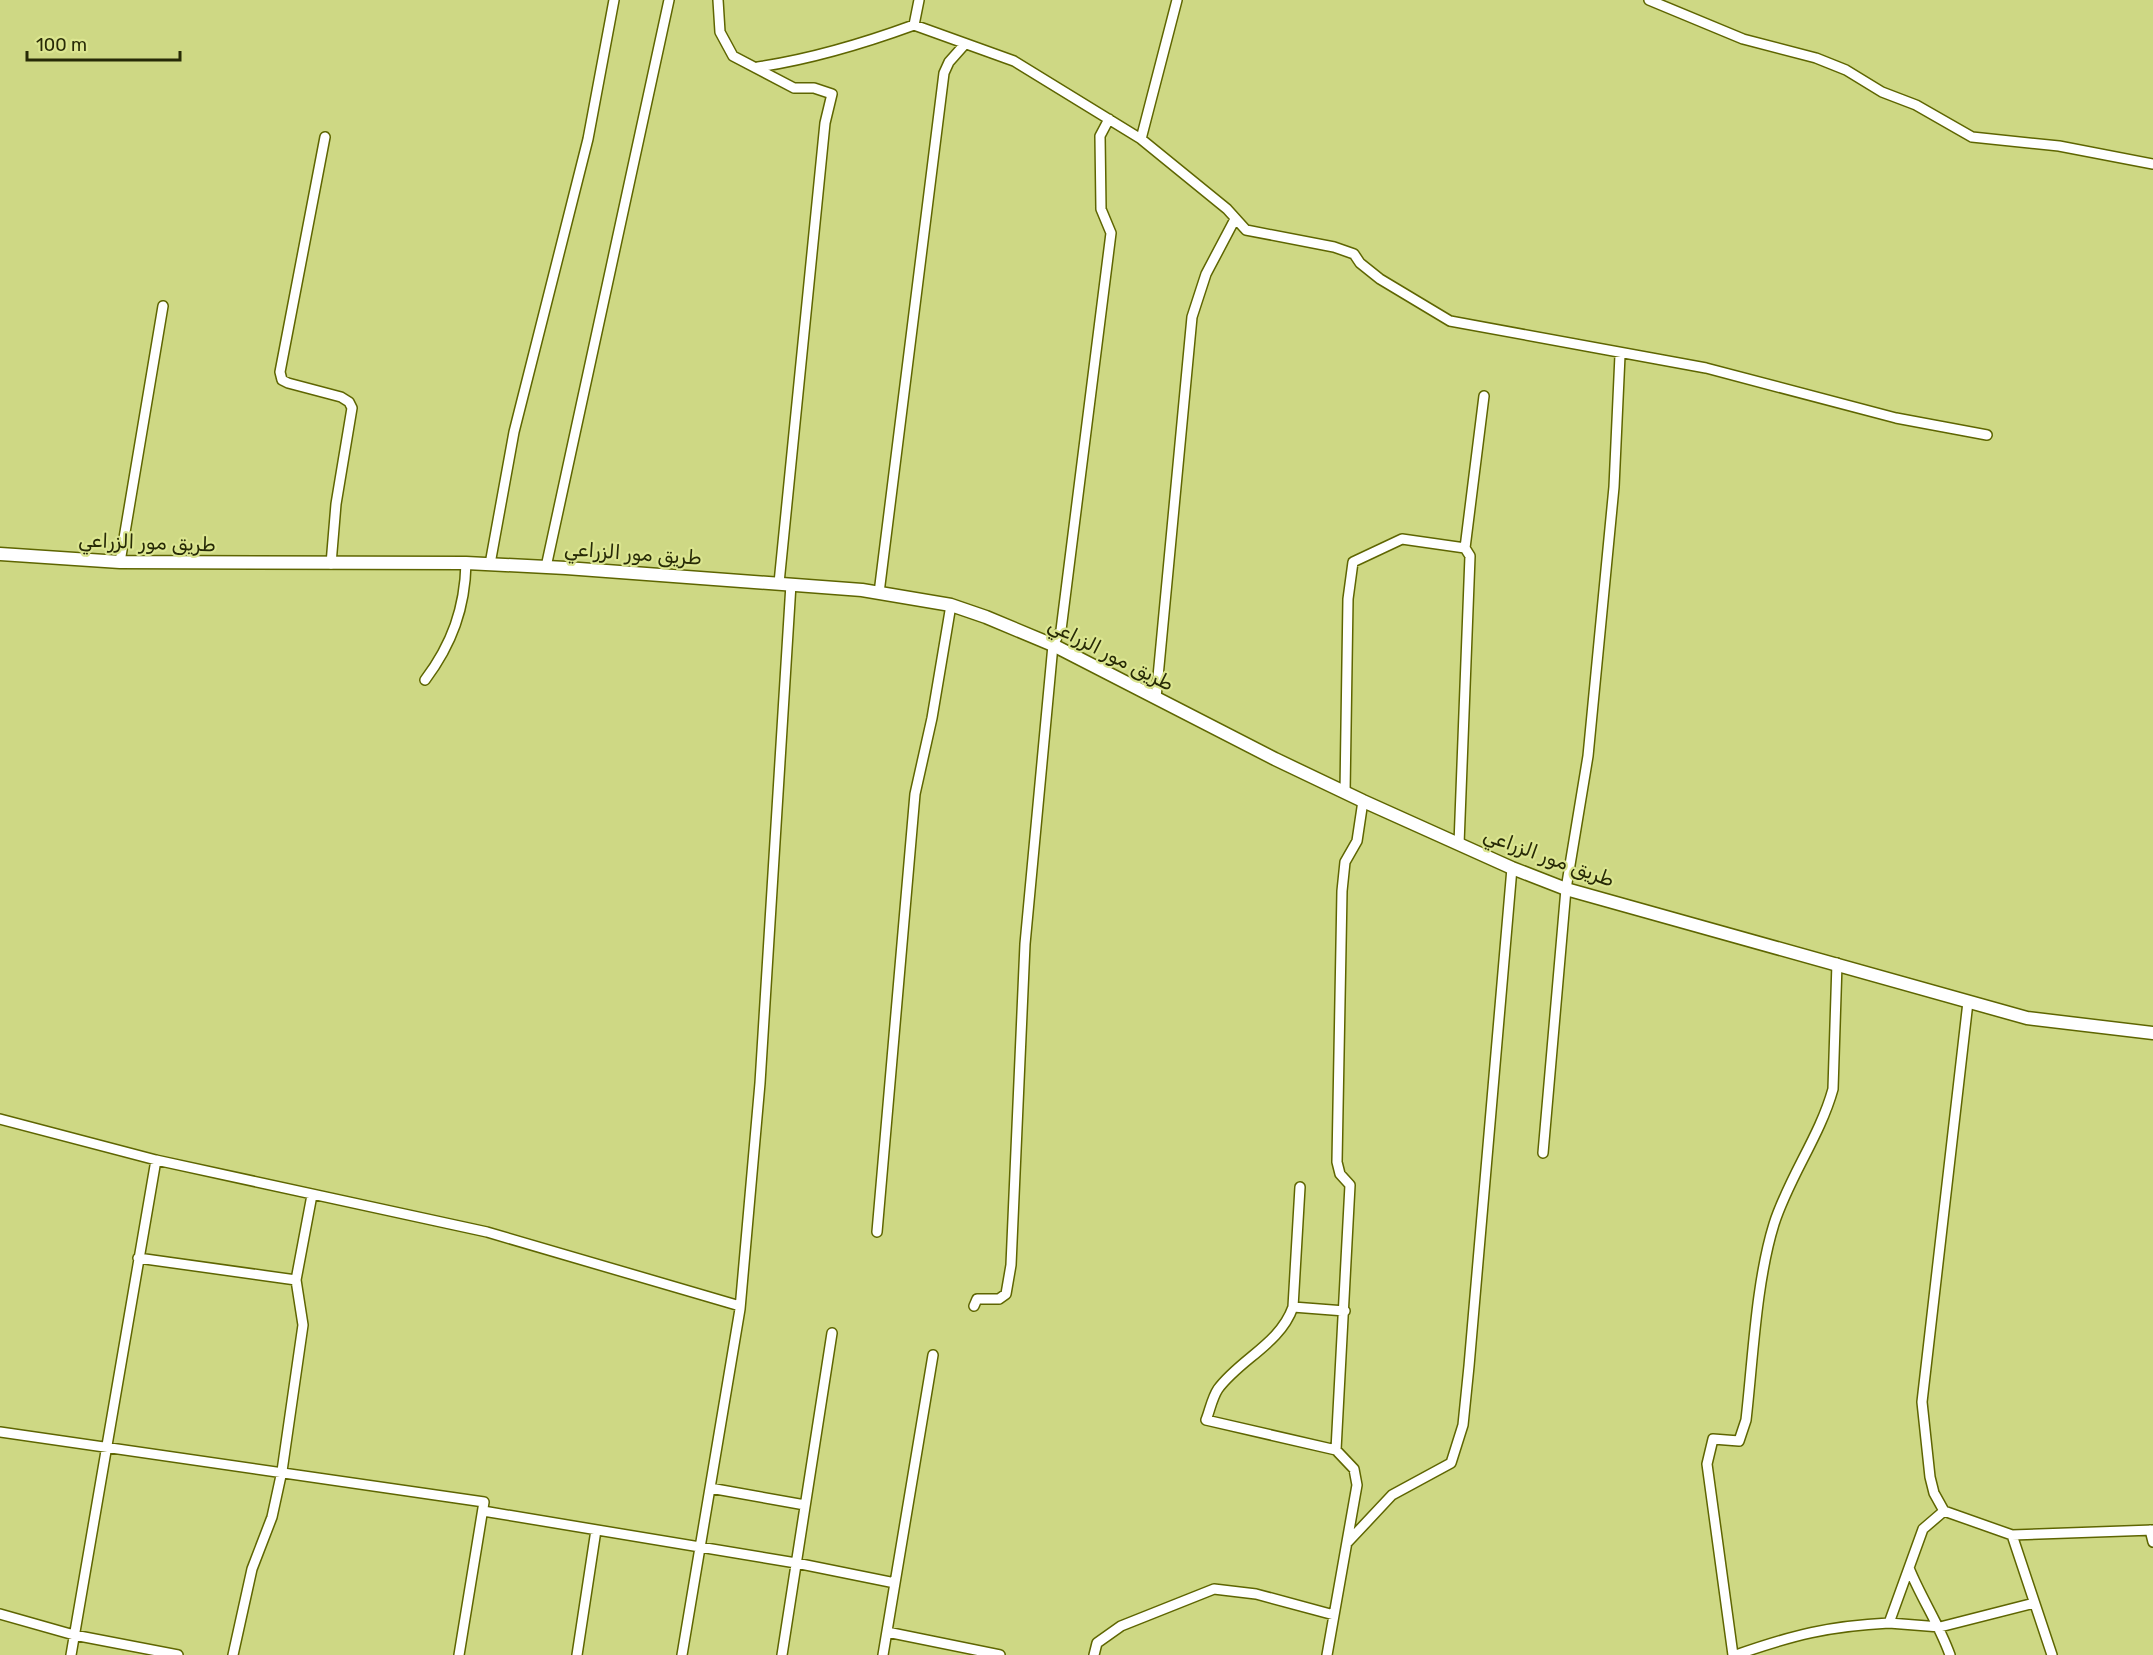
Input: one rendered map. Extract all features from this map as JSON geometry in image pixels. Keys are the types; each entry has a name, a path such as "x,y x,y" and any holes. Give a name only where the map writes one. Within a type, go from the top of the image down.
{"street":[{"path":"490,564 514,432 588,139 614,0"},
{"path":"546,567 669,0"},
{"path":"682,1655 740,1306 760,1083 785,583 825,123 832,94 814,88 794,88 758,67 744,63 733,56 720,32 718,0"},
{"path":"914,25 920,0"},
{"path":"1141,139 1177,0"},
{"path":"1649,0 1743,39 1816,58 1846,70 1882,92 1916,105 1972,137 2059,146 2153,164"},
{"path":"758,67 802,61 857,46 914,25 1014,61 1109,119 1141,139 1227,209 1251,232 1334,247 1354,254 1380,279 1450,321 1620,355 1706,368 1896,418 1987,435"},
{"path":"879,593 944,73 949,62 965,44"},
{"path":"974,1306 977,1299 999,1299 1006,1294 1011,1265 1025,944 1053,645 1060,630 1111,233 1101,209 1100,157 1100,136 1109,119"},
{"path":"325,137 280,372 282,380 288,383 341,397 349,402 352,408 336,504 331,564"},
{"path":"1156,698 1191,317 1206,274 1235,219"},
{"path":"120,562 162,306"},
{"path":"1543,1153 1566,889 1589,744 1614,487 1620,355"},
{"path":"1459,844 1470,556 1465,548 1484,396"},
{"path":"1345,792 1348,599 1353,562 1402,539 1465,548"},
{"name":"طريق مور الزراعي","path":"0,554 120,562 466,563 546,567 785,583 879,593 951,605 1053,645 1363,801 1512,868 1566,889 2027,1018 2153,1033"},
{"path":"425,680 449,645 460,614 466,563"},
{"path":"877,1232 915,794 932,718 951,605"},
{"path":"1336,1450 1350,1185 1340,1174 1337,1161 1342,891 1345,862 1357,841 1363,801"},
{"path":"1347,1542 1392,1495 1451,1463 1458,1448 1469,1366 1512,868"},
{"path":"1837,963 1833,1089 1828,1106 1785,1193 1773,1226 1763,1268 1746,1420 1739,1441 1713,1439 1708,1455 1711,1503 1735,1655 1790,1636 1833,1627 1889,1623 1940,1627 2034,1603"},
{"path":"1968,1002 1922,1401 1930,1477 1934,1493 1944,1511 2012,1535 2152,1530 2153,1542"},
{"path":"0,1119 156,1160 487,1233 740,1306"},
{"path":"71,1655 156,1160"},
{"path":"1300,1187 1293,1307 1289,1317 1269,1343 1220,1387 1206,1420 1336,1450 1354,1469 1357,1485 1327,1655"},
{"path":"233,1655 252,1569 272,1517 282,1471 303,1325 296,1280 312,1195"},
{"path":"138,1258 296,1280"},
{"path":"1293,1307 1345,1311"},
{"path":"782,1655 832,1333"},
{"path":"883,1655 933,1355"},
{"path":"0,1432 484,1502 459,1655"},
{"path":"710,1488 805,1505"},
{"path":"483,1511 700,1546 895,1583"},
{"path":"1889,1623 1923,1529 1944,1511"},
{"path":"577,1655 597,1530"},
{"path":"2012,1535 2052,1655"},
{"path":"1909,1568 1922,1600 1940,1627 1950,1655"},
{"path":"1094,1655 1097,1643 1121,1626 1214,1589 1256,1594 1334,1616"},
{"path":"0,1614 74,1635 178,1655"},
{"path":"887,1632 994,1654"}]}
